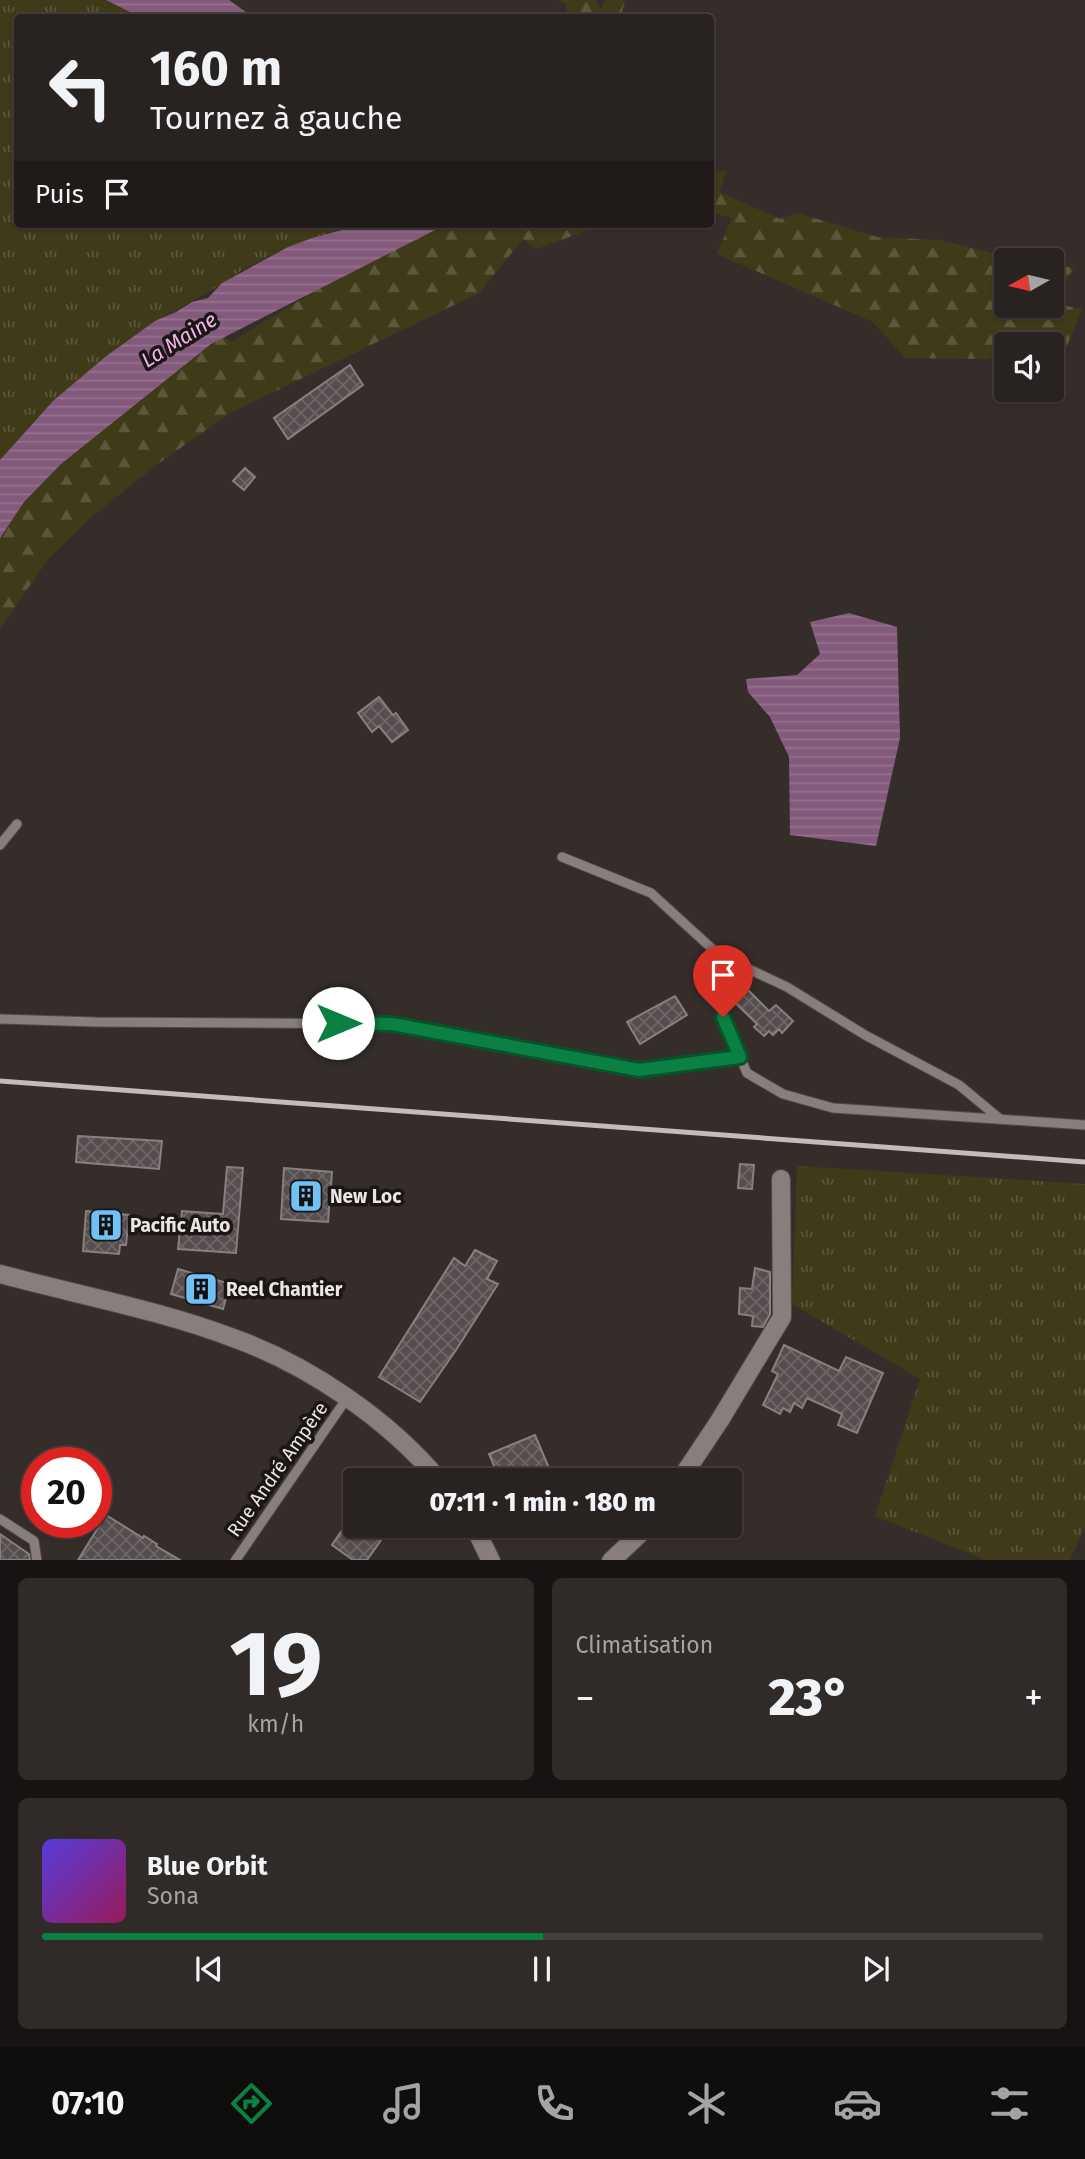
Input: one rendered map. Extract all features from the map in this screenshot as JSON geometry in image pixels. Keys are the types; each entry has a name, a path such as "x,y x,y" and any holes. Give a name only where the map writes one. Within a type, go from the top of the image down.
{"street":[{"path":"688,1468 782,1317 782,1179"},
{"path":"0,1274 157,1314 236,1339 280,1358 347,1398 403,1444 427,1468"},
{"path":"480,1538 491,1560"},
{"path":"611,1560 635,1538"}],"lane":[{"path":"0,845 17,824"},
{"path":"562,857 651,893 719,955 787,987 865,1035 959,1085 1000,1119"},
{"path":"723,1017 747,1073 783,1094 833,1108 1085,1125"},
{"path":"0,1019 392,1024 639,1070 740,1057"},
{"name":"Rue André Ampère","path":"235,1560 347,1398"},
{"path":"0,1519 34,1541 37,1560"}],"green space":[{"path":"0,0 106,0 134,14 14,14 14,228 352,228 288,247 241,271 150,325 105,357 53,401 0,460"},
{"path":"559,0 596,0 601,10 605,0 625,0 622,14 567,14 566,4"},
{"path":"726,171 720,192 780,219 797,213 877,237 940,240 994,254 994,318 1064,318 1064,305 1082,309 1067,346 1064,346 1064,332 994,332 994,359 905,358 873,322 717,254 732,218 714,213 714,172"},
{"path":"417,228 594,228 536,249 523,239 479,293 230,413 155,466 89,519 49,558 0,629 0,530 41,470 215,328 231,342 307,296 318,272"},
{"path":"1064,266 1074,268 1064,283"},
{"path":"797,1166 1085,1184 1085,1527 1070,1560 986,1560 875,1516 920,1379 792,1304"}],"water":[{"path":"106,0 229,0 249,14 134,14"},
{"name":"La Maine","path":"350,228 439,228 211,344 61,464 24,502 0,538 0,460 53,401 105,357 155,321 192,302 208,298 222,283 288,247"},
{"path":"849,613 897,627 900,738 876,846 790,835 789,757 770,717 748,692 746,679 797,675 820,654 810,622"}],"building":[{"path":"350,365 363,385 288,439 274,418"},
{"path":"245,468 255,477 244,490 233,481"},
{"path":"379,697 393,715 396,713 408,730 392,742 379,726 372,732 358,713"},
{"path":"735,977 769,1011 776,1005 793,1021 782,1033 779,1029 773,1035 769,1031 764,1036 754,1027 757,1024 722,990"},
{"path":"675,996 687,1015 640,1044 627,1022"},
{"path":"78,1136 162,1141 159,1169 76,1162"},
{"path":"740,1164 754,1165 752,1189 738,1188"},
{"path":"227,1167 243,1168 236,1253 178,1249 182,1211 223,1214"},
{"name":"New Loc","path":"284,1168 332,1172 328,1222 281,1219"},
{"name":"Pacific Auto","path":"86,1211 129,1215 126,1245 120,1245 119,1254 83,1251"},
{"path":"475,1250 497,1261 487,1279 498,1284 420,1402 379,1377 454,1258 465,1266"},
{"path":"755,1268 770,1272 770,1314 763,1327 752,1326 753,1316 739,1314 740,1288 752,1289"},
{"name":"Reel Chantier","path":"178,1269 230,1284 223,1309 171,1294"},
{"path":"784,1345 839,1371 846,1357 883,1373 857,1433 838,1425 842,1414 807,1398 802,1408 794,1403 790,1412 783,1408 780,1414 763,1405 778,1374 772,1371"},
{"path":"535,1435 549,1468 495,1468 489,1454"},
{"path":"112,1519 180,1560 78,1560 92,1538 112,1538"},
{"path":"343,1529 343,1538 383,1538 367,1560 353,1560 332,1545"},
{"path":"0,1534 29,1554 30,1560 0,1560"}],"railway":[{"path":"0,1081 1085,1162"}],"place":[{"name":"New Loc","path":"306,1196"},
{"name":"Pacific Auto","path":"106,1225"},
{"name":"Reel Chantier","path":"201,1289"}],"route":[{"path":"338,1023 392,1024 639,1070 740,1057 723,1017"}]}
